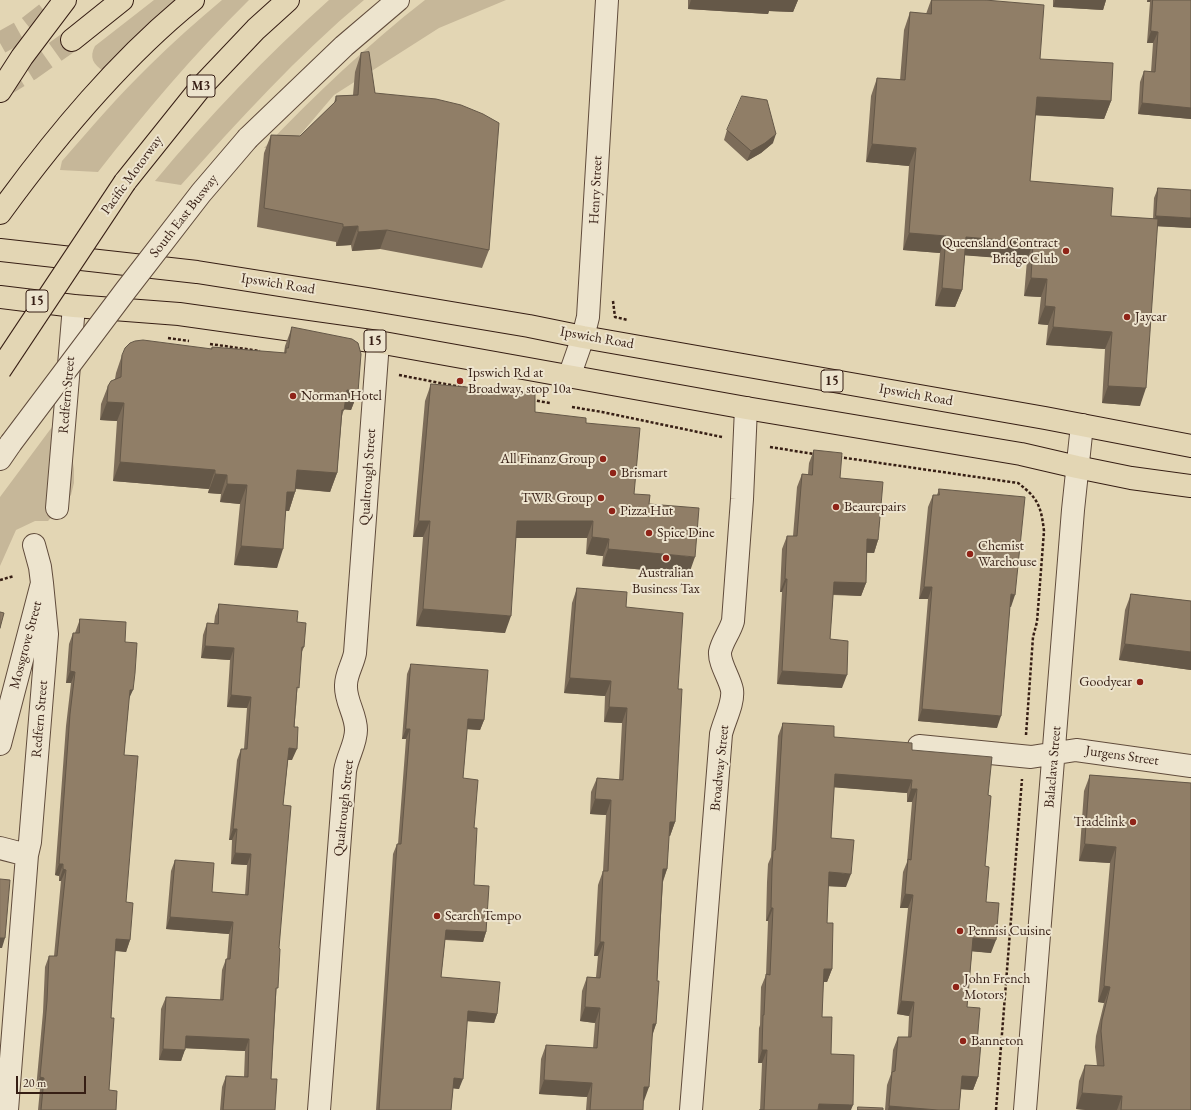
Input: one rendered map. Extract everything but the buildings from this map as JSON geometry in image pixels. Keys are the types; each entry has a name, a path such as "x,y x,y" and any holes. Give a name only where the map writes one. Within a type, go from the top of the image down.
{"highway":[{"path":"0,91 22,57 65,0"},
{"path":"72,40 122,0"},
{"path":"0,213 34,167 88,102 135,53 193,0"},
{"name":"Pacific Motorway","path":"0,370 125,182 201,87 256,29 288,0"},
{"name":"Ipswich Road","path":"0,250 197,272 399,304 1082,425 1191,446"},
{"name":"15","path":"0,297 74,306 179,314 378,342 746,408 1021,454 1131,478 1191,486"}],"street":[{"name":"South East Busway","path":"6,451 187,211 248,138 344,46 398,0"},
{"name":"Henry Street","path":"569,377 583,337 590,302 607,0"},
{"name":"Redfern Street","path":"57,508 74,306"},
{"name":"Qualtrough Street","path":"319,1110 345,772 356,730 356,723 348,698 346,680 355,653 378,342"},
{"name":"Broadway Street","path":"691,1110 721,734 732,701 731,686 721,660 720,652 733,621 742,499 746,408"},
{"name":"Balaclava Street","path":"1025,1110 1077,467 1082,425"},
{"name":"Mossgrove Street","path":"0,744 42,583 34,545"},
{"name":"Redfern Street","path":"7,1110 27,855 47,634 42,583"},
{"name":"Jurgens Street","path":"919,746 1031,757 1076,750 1191,766"},
{"path":"0,848 27,855"}],"path":[{"path":"165,338 195,341"},
{"path":"202,342 264,352"},
{"path":"394,374 467,388"},
{"path":"529,399 550,403"},
{"path":"572,407 725,438"},
{"path":"770,447 821,455"},
{"path":"836,457 1018,483 1030,492 1039,504 1042,515 1044,531 1037,622 1033,637 996,1110"},
{"path":"0,580 14,576"}],"shaded area":[{"path":"154,0 180,0 104,71 97,66 92,57 95,46"},
{"path":"222,0 249,0 170,84 98,172 60,170 62,161 126,89 158,57"},
{"path":"329,0 364,0 315,43 292,66 181,185 155,181 196,133 260,65"},
{"path":"425,0 506,0 439,28 334,95 289,148 264,148 342,71"},
{"path":"52,427 68,436 74,469 74,483 71,495 48,521 35,521 16,530 0,566 0,497"}],"tunnel":[{"path":"0,43 27,28 60,2"},
{"path":"0,88 31,69 72,40"}],"place":[{"name":"Queensland Contract Bridge Club","path":"1066,251"},
{"name":"Jaycar","path":"1127,317"},
{"name":"Ipswich Rd at Broadway, stop 10a","path":"460,381"},
{"name":"Norman Hotel","path":"293,396"},
{"name":"All Finanz Group","path":"603,459"},
{"name":"Brismart","path":"613,473"},
{"name":"TWR Group","path":"601,498"},
{"name":"Beaurepairs","path":"836,507"},
{"name":"Pizza Hut","path":"612,511"},
{"name":"Spice Dine","path":"649,533"},
{"name":"Chemist Warehouse","path":"970,554"},
{"name":"Australian Business Tax","path":"666,558"},
{"name":"Goodyear","path":"1140,682"},
{"name":"Tradelink","path":"1133,822"},
{"name":"Search Tempo","path":"437,916"},
{"name":"Pennisi Cuisine","path":"960,931"},
{"name":"John French Motors","path":"956,987"},
{"name":"Banneton","path":"963,1041"}]}
